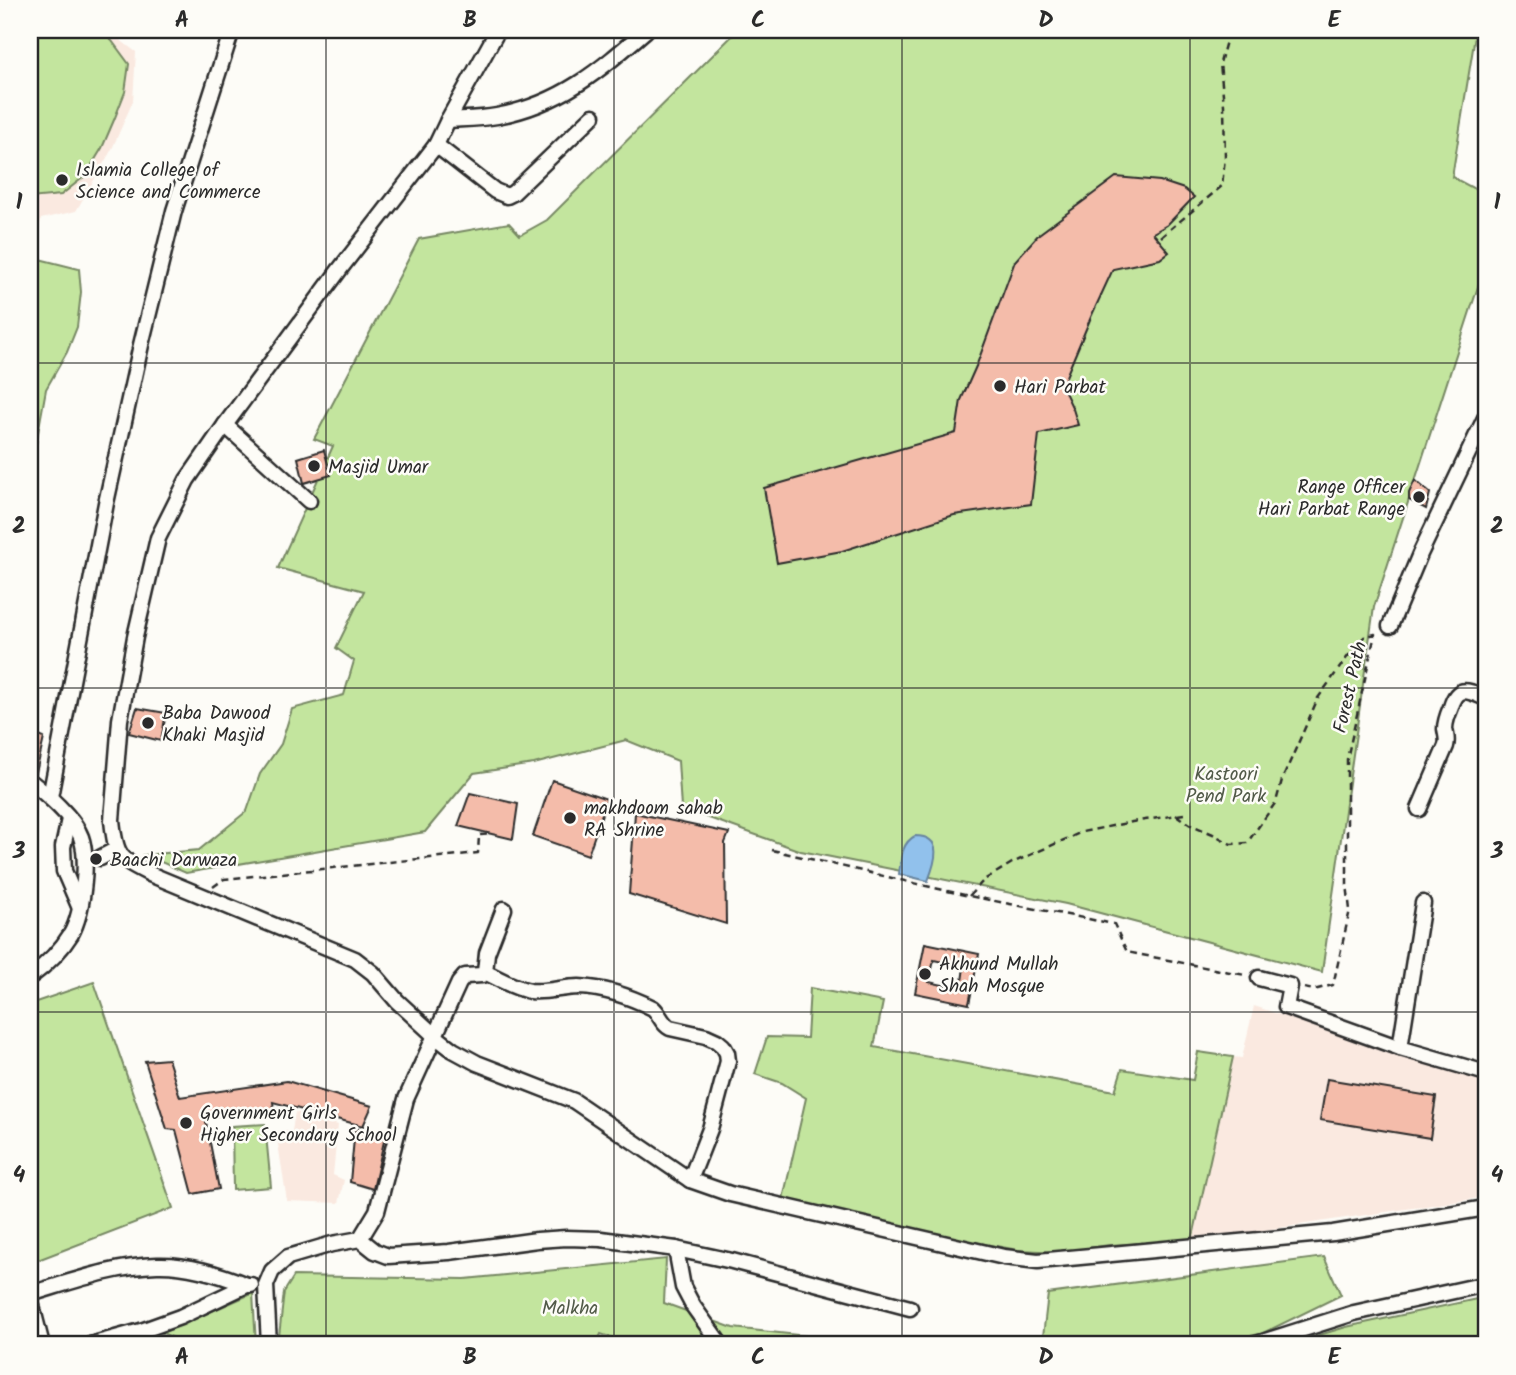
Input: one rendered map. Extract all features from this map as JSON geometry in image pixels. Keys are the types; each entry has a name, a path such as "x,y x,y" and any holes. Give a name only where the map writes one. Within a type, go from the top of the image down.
{"street":[{"path":"50,797 106,503 141,345 174,211 232,30"},
{"path":"498,30 436,145 225,425 187,480 158,538 135,637 120,720 112,820 118,853 130,864 152,875 355,959 373,973 397,1001 453,1050 477,1063 573,1101 690,1180 730,1194 1004,1258 1038,1261 1333,1233 1486,1208"},
{"path":"448,120 496,116 544,102 569,91 607,64 646,30"},
{"path":"436,145 495,191 507,196 513,194 593,116"},
{"path":"1390,626 1420,554 1486,416"},
{"path":"225,425 309,501"},
{"path":"1419,809 1448,741 1445,723 1454,697 1461,691 1467,691 1486,698"},
{"path":"30,781 50,797 69,819 92,859"},
{"path":"69,819 63,847 64,870 79,906"},
{"path":"30,977 46,966 72,931 85,874 92,859 117,849"},
{"path":"1401,1048 1423,903"},
{"path":"485,972 487,953 504,909"},
{"path":"360,1239 377,1210 407,1099 461,979 485,972"},
{"path":"485,972 529,991 578,987 619,995 653,1008 670,1028 706,1037 723,1046 727,1053 727,1068 710,1129 690,1180"},
{"path":"1259,978 1290,986 1286,1007 1401,1048 1486,1073"},
{"path":"270,1345 266,1285 272,1271 288,1257 360,1239 375,1251 388,1256 449,1252 537,1240 601,1239 676,1249 910,1308"},
{"path":"676,1249 683,1287 721,1345"},
{"path":"42,1345 30,1296 107,1272 159,1265 199,1269 247,1285 266,1285"},
{"path":"1253,1345 1354,1312 1486,1284"},
{"path":"90,1345 180,1317 247,1285"}],"path":[{"path":"1161,237 1222,186 1224,131 1220,63 1230,30"},
{"name":"Forest Path","path":"1176,815 1231,844 1247,843 1276,802 1282,780 1318,698 1364,637 1375,634 1347,759 1347,884 1350,910 1333,985 1314,990 1290,986"},
{"path":"969,896 984,880 1012,863 1082,832 1184,814"},
{"path":"201,895 224,879 478,853 478,835 492,834"},
{"path":"772,850 969,896 1114,924 1127,951 1259,978"}],"shaded area":[{"name":"Islamia College of Science and Commerce","path":"30,30 107,30 136,52 133,101 112,149 76,211 41,219 30,278"},
{"path":"1254,1006 1412,1058 1486,1079 1486,1197 1192,1241 1233,1057 1242,1058"},
{"path":"295,1112 338,1125 333,1175 344,1180 339,1203 287,1201 276,1131 292,1131"}],"green space":[{"name":"Islamia College of Science and Commerce","path":"30,30 98,30 112,41 129,64 125,92 102,148 85,176 61,195 30,198"},
{"name":"Hari Parbat","path":"738,30 1476,30 1452,177 1486,195 1486,262 1374,607 1322,972 1066,904 801,851 681,808 678,761 626,740 534,764 474,773 425,832 186,873 145,855 199,850 247,811 260,774 281,744 292,709 344,695 354,661 336,648 364,591 278,568 333,446 314,439 419,239 509,223 520,235 547,220"},
{"path":"39,259 79,269 81,292 77,327 67,352 46,389 30,477 30,293"},
{"path":"94,982 173,1208 30,1263 30,1004"},
{"path":"810,988 883,1002 874,1047 1115,1091 1122,1069 1193,1080 1198,1052 1233,1057 1192,1241 1109,1245 1063,1252 1018,1250 940,1236 783,1199 806,1098 782,1083 755,1074 767,1037 807,1038"},
{"path":"265,1124 271,1187 233,1190 232,1126"},
{"path":"1324,1257 1341,1295 1261,1334 1189,1345 1042,1345 1048,1294"},
{"name":"Malkha","path":"666,1259 664,1303 733,1328 890,1345 632,1345 601,1334 596,1345 278,1345 284,1292 294,1276 465,1279"},
{"path":"253,1293 256,1345 180,1345 174,1338 162,1333"},
{"path":"1486,1297 1486,1345 1286,1345 1346,1327"}],"water":[{"path":"915,836 931,840 934,845 935,859 928,881 899,874 904,847"}],"building":[{"path":"1116,177 1160,181 1184,189 1194,197 1167,225 1153,233 1169,252 1160,259 1113,269 1062,386 1078,425 1039,434 1031,504 954,515 842,551 777,563 764,488 956,433 961,400 1015,261 1039,234"},
{"name":"Masjid Umar","path":"324,450 331,475 304,483 298,458"},
{"name":"Range Officer Hari Parbat Range","path":"1415,480 1430,493 1426,509 1409,500"},
{"name":"Baba Dawood Khaki Masjid","path":"137,708 166,713 161,741 129,733"},
{"path":"30,732 44,738 36,773 30,772"},
{"name":"makhdoom sahab RA Shrine","path":"552,780 607,799 588,855 533,836"},
{"path":"470,793 518,804 513,839 458,826"},
{"path":"635,813 729,833 725,843 726,924 629,894"},
{"name":"Akhund Mullah Shah Mosque","path":"925,943 979,954 969,1004 915,993","holes":["934,960 964,967 961,989 929,982"]},
{"name":"Government Girls Higher Secondary School","path":"168,1059 180,1097 287,1081 372,1106 363,1126 273,1102 274,1110 205,1117 219,1189 193,1194 176,1130 167,1129 145,1061"},
{"path":"1327,1079 1436,1097 1430,1138 1320,1120"},
{"path":"355,1128 385,1137 373,1189 350,1182"}],"place":[{"name":"Islamia College of Science and Commerce","path":"62,180"},
{"name":"Hari Parbat","path":"1000,386"},
{"name":"Masjid Umar","path":"314,466"},
{"name":"Range Officer Hari Parbat Range","path":"1419,497"},
{"name":"Baba Dawood Khaki Masjid","path":"148,723"},
{"name":"makhdoom sahab RA Shrine","path":"570,818"},
{"name":"Baachi Darwaza","path":"96,859"},
{"name":"Akhund Mullah Shah Mosque","path":"925,974"},
{"name":"Government Girls Higher Secondary School","path":"186,1123"}],"park label":[{"name":"Kastoori Pend Park","path":"1226,784"}]}
